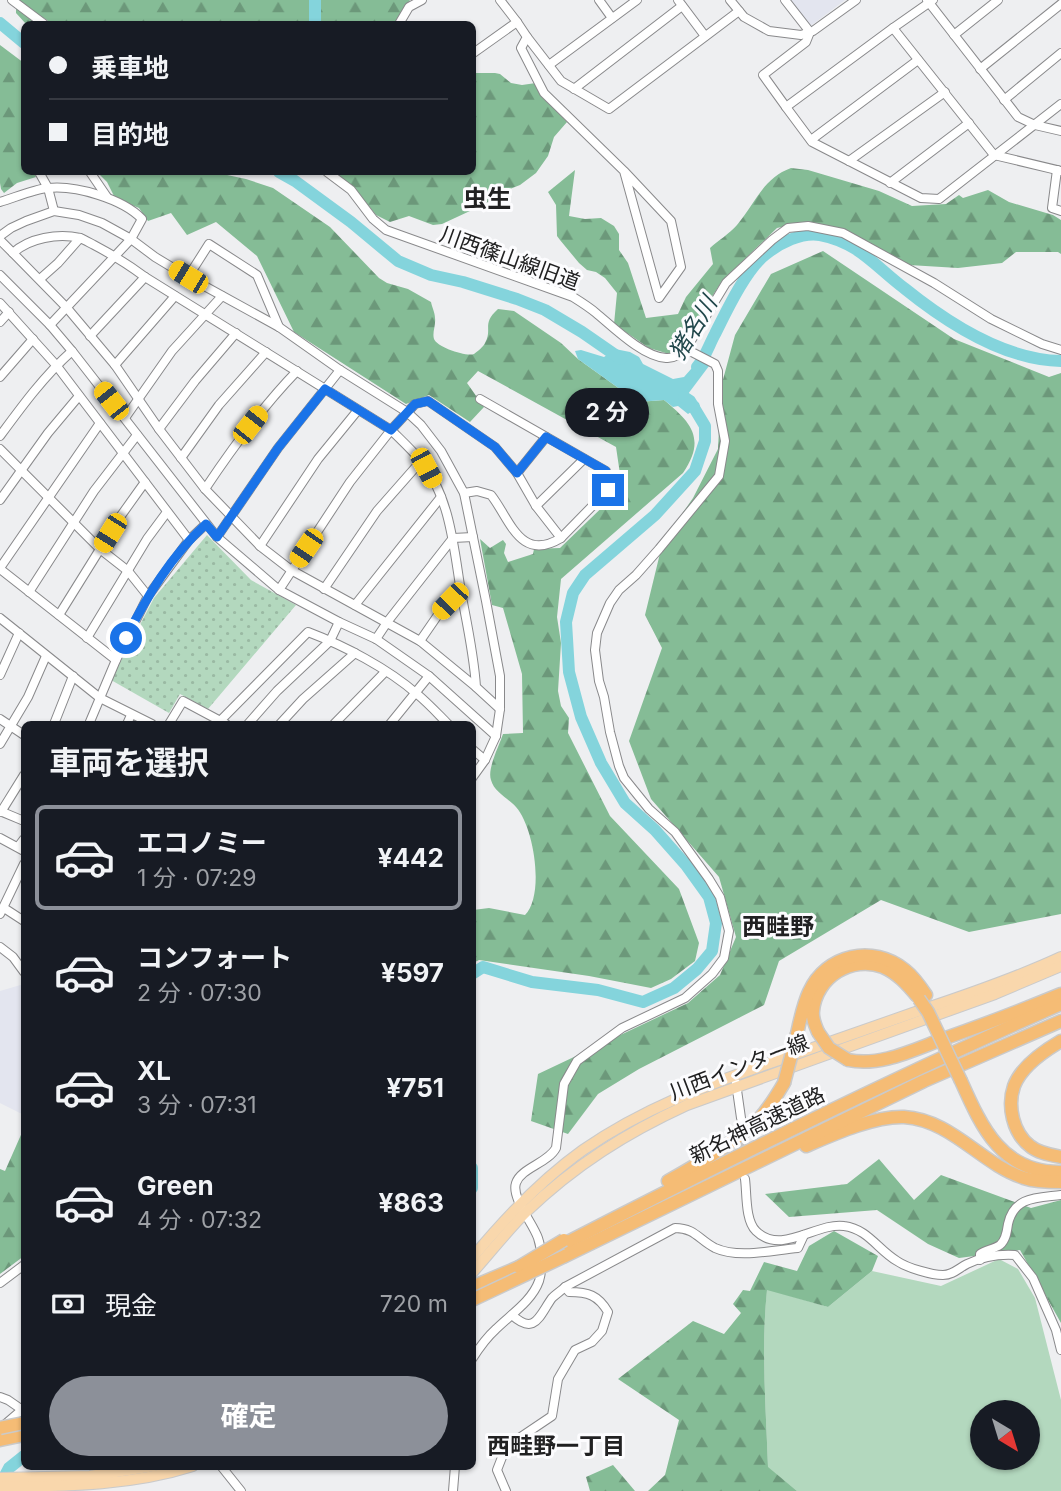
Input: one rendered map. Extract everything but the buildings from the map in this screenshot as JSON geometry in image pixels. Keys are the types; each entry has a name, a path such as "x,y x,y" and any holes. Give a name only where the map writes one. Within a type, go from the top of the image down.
{"highway":[{"path":"476,1285 565,1246 732,1141 758,1119 771,1105 784,1083 802,1013 815,981 834,963 848,957 872,955 894,963 912,976 964,1079 998,1137 1020,1156 1044,1164 1061,1164"},
{"path":"923,997 883,967 853,964 828,979 819,991 813,1010 814,1022 829,1048 848,1060 874,1061 894,1057 1061,994"},
{"name":"新名神高速道路","path":"476,1298 686,1181 830,1110 1061,1004"},
{"name":"新名神高速道路","path":"565,1246 753,1164 924,1081 1061,1021"},
{"path":"1061,1041 1026,1069 1015,1084 1011,1101 1013,1118 1020,1135 1032,1148 1061,1157"},
{"path":"964,1079 977,1118 994,1143 1019,1163 1038,1171 1061,1172"},
{"path":"753,1164 772,1161 807,1145 877,1121 904,1117 929,1122 953,1134 993,1163 1025,1178 1061,1182"},
{"path":"0,1428 21,1424"},
{"path":"0,1440 21,1436"}],"main road":[{"name":"川西インター線","path":"476,1268 552,1174 616,1129 645,1113 733,1076 989,987 1061,957"},
{"name":"川西インター線","path":"476,1254 523,1208 589,1159 623,1137 687,1105 995,994 1061,966"},
{"path":"0,1478 90,1476 128,1470"},
{"path":"0,1487 98,1484 144,1478 177,1470"}],"street":[{"path":"12,0 40,21"},
{"path":"401,21 410,7 422,0"},
{"path":"500,0 561,81 608,109 739,10"},
{"path":"599,0 612,18"},
{"path":"549,65 637,0"},
{"path":"730,0 744,17 769,31 801,35 810,32 856,0"},
{"path":"785,0 810,32"},
{"path":"954,35 998,0"},
{"path":"786,107 930,1 1018,117 1034,125 1061,131"},
{"path":"574,89 680,3 705,36"},
{"path":"980,69 1061,4"},
{"path":"476,51 517,22"},
{"path":"893,28 994,155 1059,171 1052,208 1061,211"},
{"path":"810,32 806,42 764,75 811,140 921,198 939,199 1061,104"},
{"path":"527,37 522,48 544,93 624,171 671,221 681,267 659,298 624,171"},
{"path":"1004,100 1061,53"},
{"path":"811,140 918,60"},
{"path":"849,161 945,92"},
{"path":"890,183 969,123"},
{"path":"41,175 48,188 54,211"},
{"path":"92,175 107,197"},
{"name":"川西篠山線旧道","path":"331,175 351,190 373,219 386,230 573,297 649,353 667,359 689,350"},
{"path":"0,202 48,188 78,190 107,197 142,219 131,239 50,325"},
{"path":"476,773 496,736 500,709 500,676 464,493 440,451 421,425 407,412 279,327 188,277 102,223 79,215 54,211 10,228 0,238 67,308 115,365 205,489 260,547 290,570 421,640 500,709"},
{"path":"476,1352 530,1296 539,1281 541,1248 516,1191 516,1182 523,1174 552,1155 556,1148 564,1084 577,1061 622,1028 685,998 712,974 724,958 729,931 720,897 683,842 649,809 624,778 599,681 595,650 597,633 619,590 659,549 719,476 725,441 718,404 718,371 715,364 689,350 726,283 772,240 788,229 808,226 843,233 991,319 1042,344 1061,350"},
{"path":"13,253 20,246 55,236 80,238 116,256 175,296 391,430 421,461 441,497 453,538 475,666 476,687"},
{"path":"40,279 80,238"},
{"path":"188,277 209,244 257,275 279,327"},
{"path":"0,275 72,351 217,537 279,590 376,639 429,676 496,736"},
{"path":"90,336 145,277"},
{"path":"115,365 175,296"},
{"path":"125,418 172,351 222,296"},
{"path":"0,303 56,365 189,540"},
{"path":"0,322 9,312"},
{"path":"159,429 236,333"},
{"path":"0,377 33,339"},
{"path":"0,436 56,365 72,351"},
{"path":"181,458 219,405 266,352"},
{"path":"217,537 278,448 340,370"},
{"path":"205,489 266,405 297,371"},
{"path":"0,500 48,433 79,396"},
{"path":"464,493 477,491 491,495 514,532 523,541 546,544 561,538 608,490 606,471 480,399"},
{"path":"279,590 350,482 407,412 415,404 428,401 495,447 517,473 536,506 561,538"},
{"path":"260,547 318,459 358,410"},
{"path":"100,423 0,568 116,660"},
{"path":"29,592 94,491 137,435"},
{"path":"517,473 546,437"},
{"path":"0,449 100,550 128,572 148,596"},
{"path":"536,506 583,459"},
{"path":"324,589 377,511 421,461"},
{"path":"59,615 145,482"},
{"path":"355,605 441,497"},
{"path":"87,638 147,539 167,512"},
{"path":"90,721 116,660 148,596 189,540 206,524"},
{"path":"376,639 453,538 473,537"},
{"path":"421,640 440,612 461,591"},
{"path":"0,618 100,698 145,721"},
{"path":"251,721 277,691 330,641 339,622"},
{"path":"225,721 308,632 355,653 416,693 438,721"},
{"path":"0,675 19,633"},
{"path":"283,721 303,699 355,653"},
{"path":"0,744 28,697 47,656"},
{"path":"337,721 385,672"},
{"path":"55,721 73,676"},
{"path":"393,721 429,676"},
{"path":"171,721 183,701 222,721"},
{"path":"128,721 131,715"},
{"path":"0,719 21,733"},
{"path":"476,752 485,760"},
{"path":"21,780 1,811 21,820"},
{"path":"0,838 21,849"},
{"path":"21,878 2,911 21,920"},
{"path":"0,947 21,968"},
{"path":"733,1076 741,1118"},
{"path":"745,1179 752,1224 756,1231 774,1240 784,1240 831,1226 846,1226 868,1236 897,1262 944,1275 968,1263 999,1254 1014,1255 1033,1278 1056,1329 1061,1350"},
{"path":"980,1260 982,1252 1000,1244 1006,1235 1009,1218 1017,1206 1027,1199 1061,1195"},
{"path":"512,1315 521,1323 528,1325 534,1322 540,1318 554,1296 565,1287 675,1228 691,1231 714,1248 746,1253 798,1248 804,1235"},
{"path":"0,1283 21,1267"},
{"path":"506,1491 497,1470 506,1447 552,1416 558,1379 575,1350 592,1342 602,1331 608,1312 603,1303 587,1292 569,1292 565,1287"},
{"path":"0,1397 21,1408"},
{"path":"0,1428 21,1411"},
{"path":"224,1470 241,1491"},
{"path":"453,1491 456,1470"}],"shaded area":[{"path":"788,0 845,0 809,27"},
{"path":"21,985 21,1114 0,1103 0,991"}],"green space":[{"path":"16,0 410,0 397,21 48,21 44,18 23,21 16,13"},
{"path":"0,45 21,61 21,175 36,177 17,183 4,193 0,183"},
{"path":"476,73 500,74 511,83 522,85 536,83 543,96 567,122 554,137 548,156 536,173 485,204 442,224 433,225 409,216 390,222 376,215 355,189 338,175 476,175"},
{"path":"791,168 808,170 879,191 912,206 946,204 959,195 963,198 988,190 1009,202 1053,215 1061,220 1061,254 1016,252 1002,263 958,268 909,265 842,229 804,222 777,228 722,281 680,346 669,354 649,348 614,324 617,293 605,278 579,263 557,236 556,205 548,192 575,170 569,216 601,218 614,226 619,234 619,250 628,263 646,318 678,314 686,297 713,264 710,248 737,225 773,178"},
{"path":"100,175 227,175 273,188 330,227 379,278 408,289 431,302 435,316 434,339 440,345 459,353 474,354 485,343 493,314 498,309 514,311 638,402 664,400 688,424 693,432 694,450 683,473 561,579 557,617 561,643 558,691 561,706 569,718 568,733 610,816 679,889 699,943 695,961 671,979 651,988 589,976 476,962 476,910 489,908 525,915 535,893 536,877 528,830 516,807 495,788 490,775 503,734 523,733 522,674 503,608 492,605 480,539 490,548 503,540 508,562 533,554 534,549 560,548 618,492 620,474 616,447 478,371 467,383 484,407 470,422 429,395 406,404 294,332 257,256 216,222 187,235 171,213 148,221 139,208 115,198"},
{"path":"823,251 954,339 1049,377 1061,373 1061,914 969,932 881,900 779,961 764,1005 639,1069 598,1094 568,1134 531,1121 538,1074 688,1003 720,975 736,937 719,877 651,799 629,741 662,648 645,615 663,541 693,498 718,449 721,387 735,335 771,274"},
{"path":"207,535 251,580 296,605 208,709 180,694 169,713 111,680 154,598"},
{"path":"21,1135 21,1258 0,1274 0,1169 5,1171"},
{"path":"879,1159 914,1200 941,1175 1031,1208 1061,1200 1061,1323 1020,1250 959,1258 928,1244 877,1210 789,1217 765,1194 847,1184"},
{"path":"834,1231 878,1256 872,1271 828,1307 767,1290 764,1356 768,1467 797,1491 648,1491 665,1475 679,1420 618,1379 693,1321 724,1334 741,1313 733,1304 743,1290 750,1291 764,1262 797,1271 809,1246"},
{"path":"999,1259 1018,1269 1035,1298 1061,1400 1061,1491 797,1491 768,1468 764,1356 767,1289 828,1307 872,1271 941,1286"},
{"path":"613,1465 635,1491 590,1491 586,1477"}],"water":[{"path":"610,348 630,352 639,357 643,364 673,379 684,377 699,360 709,366 688,394 700,406 688,414 664,400 638,402 578,359 575,351 581,350 604,357"}],"waterway":[{"path":"315,0 315,21"},
{"name":"猪名川","path":"0,23 21,40"},
{"name":"猪名川","path":"284,175 351,222 398,261 431,275 463,282 545,310 621,359"},
{"name":"猪名川","path":"697,367 751,270 784,242 813,235 833,238 856,249 938,314 977,337 1019,354 1061,361"},
{"path":"476,971 483,967 532,982 598,990 643,1002 674,988 697,969 712,951 716,923 709,897 686,865 655,830 625,803 601,763 581,717 569,672 566,622 573,593 585,575 655,515 695,471 705,441 705,426 690,401 684,397"},
{"path":"0,1485 9,1468 21,1458"}],"tunnel":[{"path":"741,1118 744,1173"}],"district":[{"name":"虫生","path":"487,198"},
{"name":"西畦野","path":"778,926"},
{"name":"西畦野一丁目","path":"556,1446"}],"route":[{"path":"126,638 148,596 189,540 206,524 217,537 278,448 325,389 391,430 415,404 428,401 495,447 517,473 546,437 606,471 608,490"}]}
